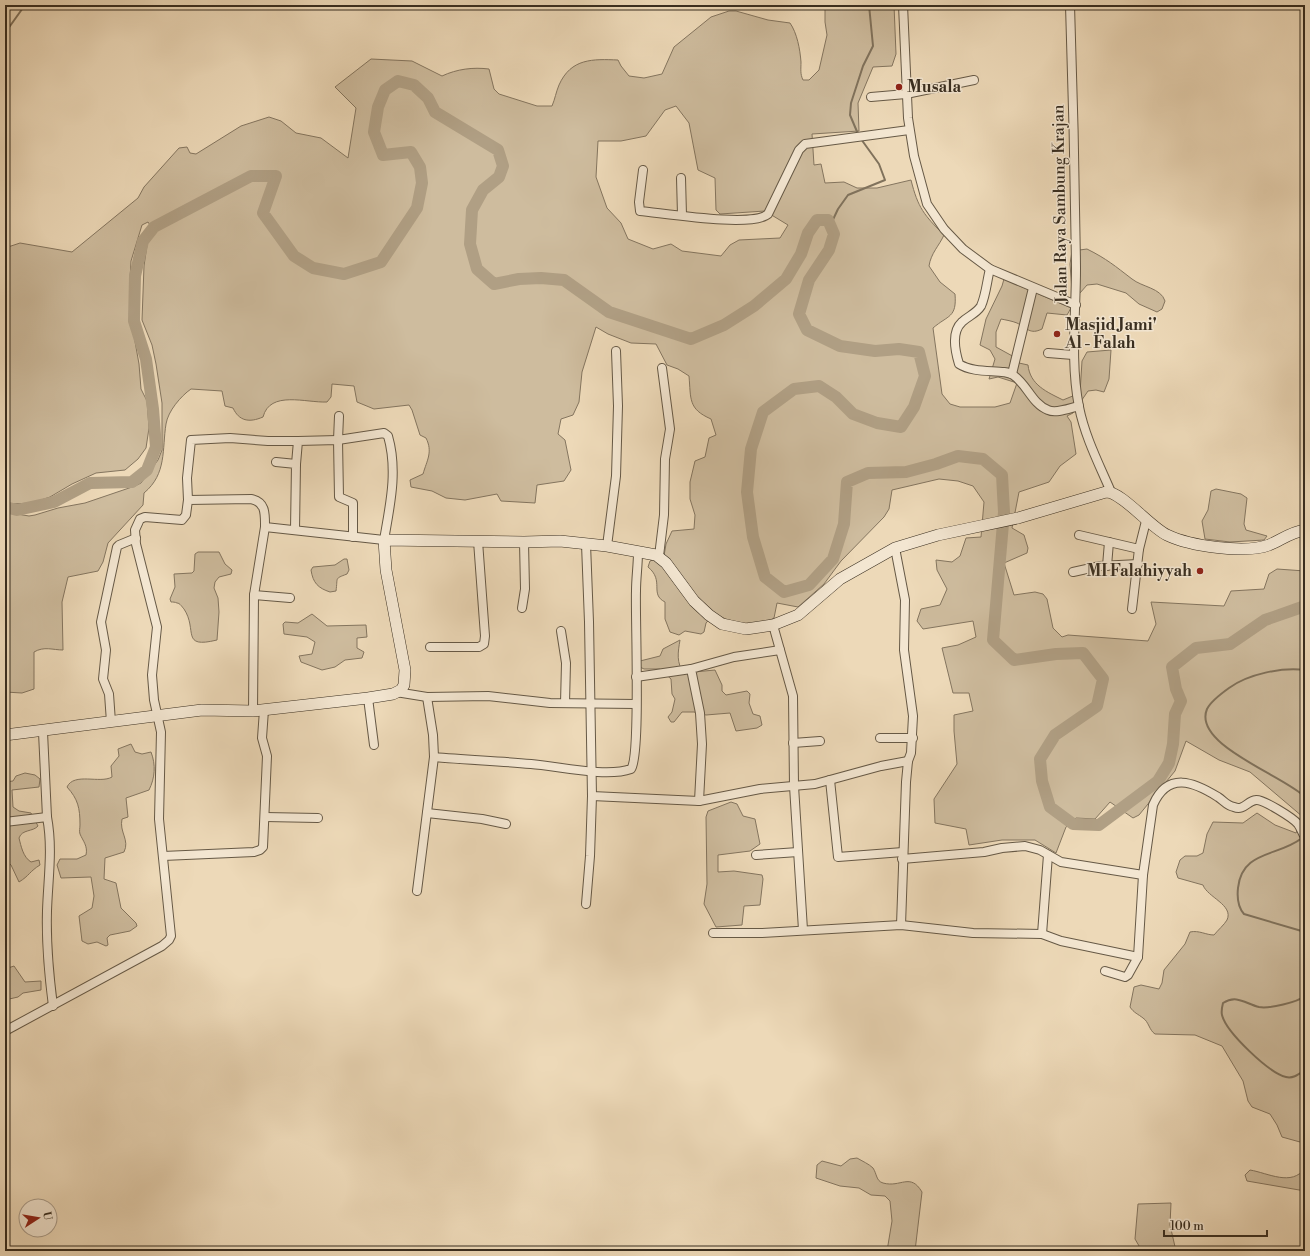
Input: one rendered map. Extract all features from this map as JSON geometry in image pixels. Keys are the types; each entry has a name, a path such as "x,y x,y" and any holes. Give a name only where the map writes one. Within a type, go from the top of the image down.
{"main road":[{"path":"5,735 43,732 202,710 258,710 368,698 396,692 404,685 404,670 384,558 384,540 524,542 560,541 607,546 659,556 694,601 709,615 722,624 746,629 774,625 798,615 840,579 895,548 938,535 1018,518 1102,493 1111,492 1122,499 1159,531 1176,539 1233,549 1251,549 1260,547 1297,531 1305,530"}],"street":[{"path":"903,5 906,94 910,130 915,163 928,204 944,230 963,249 990,269 1076,305"},
{"name":"Jalan Raya Sambung Krajan","path":"1070,5 1075,159 1076,305 1073,355 1079,406 1091,447 1111,492"},
{"path":"871,97 906,94 974,80"},
{"path":"643,170 639,202 640,211 742,221 759,219 766,216 802,146 910,130"},
{"path":"681,178 682,215"},
{"path":"990,269 982,304 977,311 961,322 956,331 955,340 959,364 968,368 1012,374 1021,381 1036,401 1048,410 1054,411 1079,406"},
{"path":"1012,374 1033,288"},
{"path":"607,546 616,476 618,406 616,351"},
{"path":"1048,353 1073,355"},
{"path":"659,556 664,514 665,459 670,429 662,368"},
{"path":"339,416 339,497 353,502 353,537"},
{"path":"5,1032 169,940 171,936 159,819 161,732 152,675 157,627 136,538 135,530 140,519 145,517 182,520 186,515 188,500 187,478 191,440 230,438 268,442 338,440 384,434 388,436 393,466 393,488 384,540 265,527"},
{"path":"296,530 296,464 298,441"},
{"path":"276,462 296,464"},
{"path":"163,856 260,850 264,842 267,756 262,738 258,710 254,595 265,527 265,512 263,506 255,500 234,498 188,500"},
{"path":"1132,609 1139,549 1146,521"},
{"path":"1079,535 1139,549"},
{"path":"111,722 109,694 103,679 106,650 101,622 117,547 136,538"},
{"path":"430,646 479,647 484,644 485,636 478,541"},
{"path":"522,608 525,589 524,542"},
{"path":"1107,566 1109,542"},
{"path":"586,544 592,772 590,856 586,904"},
{"path":"895,548 905,600 904,650 913,716 913,738 908,761 901,925"},
{"path":"434,758 531,764 592,772 624,771 633,766 636,704 636,590 638,552"},
{"path":"1072,572 1107,566 1138,564"},
{"path":"254,595 290,598"},
{"path":"774,625 793,696 794,786 803,930"},
{"path":"561,631 566,663 565,703"},
{"path":"636,677 690,669 734,657 780,650"},
{"path":"690,669 700,713 702,744 700,801"},
{"path":"396,692 427,697 488,696 565,703 636,704"},
{"path":"417,891 434,758 433,735 427,697"},
{"path":"368,698 374,745"},
{"path":"43,732 47,817 51,849 47,912 49,969 53,1006"},
{"path":"880,738 913,738"},
{"path":"793,742 820,741"},
{"path":"592,796 700,801 744,791 815,784 882,766 908,761"},
{"path":"830,780 838,857 903,856 984,852 1002,848 1026,846 1040,850 1061,862 1143,875"},
{"path":"1105,971 1125,977 1128,975 1138,957 1143,875 1153,805 1156,797 1165,787 1180,781 1187,782 1200,787 1234,808 1242,807 1254,800 1261,800 1292,818 1297,823 1304,835"},
{"path":"427,813 482,819 506,824"},
{"path":"5,822 47,817"},
{"path":"265,817 318,818"},
{"path":"756,855 798,852"},
{"path":"1042,934 1048,855"},
{"path":"713,934 762,933 901,925 973,933 1042,934 1061,941 1138,957"}],"shaded area":[{"path":"825,5 894,5 896,54 892,66 873,67 858,103 859,131 812,134 814,165 821,164 825,183 844,182 857,188 877,188 911,180 919,204 931,222 944,235 933,253 929,266 940,282 955,294 955,308 953,312 933,328 942,394 950,404 960,407 995,407 1010,403 1017,383 998,377 989,379 995,359 990,350 980,345 986,319 1004,279 1071,308 1067,315 1047,313 1042,329 1038,331 1031,331 1017,323 1001,319 996,332 996,347 1016,358 1019,363 1028,365 1032,378 1045,391 1063,400 1080,393 1082,361 1087,352 1111,350 1109,379 1104,392 1096,390 1088,391 1073,413 1067,416 1071,422 1076,454 1060,466 1049,482 1019,492 1012,528 1024,535 1028,548 1027,553 1004,563 1014,595 1035,592 1043,594 1047,599 1053,628 1062,637 1068,635 1148,641 1156,624 1151,602 1224,606 1231,591 1264,589 1269,574 1277,569 1305,571 1305,1145 1282,1137 1270,1114 1252,1107 1248,1101 1243,1081 1222,1046 1195,1035 1155,1034 1147,1022 1130,1007 1134,987 1141,985 1159,989 1162,983 1164,970 1185,944 1190,932 1214,935 1227,920 1227,910 1224,905 1209,893 1203,885 1178,878 1176,872 1180,860 1185,856 1197,856 1203,853 1207,834 1213,822 1243,823 1257,813 1275,825 1296,833 1303,817 1250,772 1219,760 1186,741 1175,771 1139,815 1133,818 1110,802 1095,819 1076,818 1066,827 1056,853 1035,840 1002,840 969,845 966,829 935,823 934,799 957,764 954,715 973,711 969,693 953,693 942,648 958,645 976,637 973,621 923,629 917,621 921,609 940,605 947,589 937,570 936,560 952,562 960,556 966,538 981,537 984,502 973,486 958,481 939,479 892,490 889,509 884,517 841,561 824,584 798,607 777,603 774,618 752,624 736,622 714,614 706,623 704,632 701,634 685,631 679,635 670,632 665,619 665,602 660,599 658,595 656,577 648,567 650,561 664,556 666,544 672,531 694,529 695,515 690,499 690,482 695,461 705,457 709,438 716,435 711,419 694,407 690,391 689,376 678,369 667,365 656,344 631,343 608,334 596,327 582,372 579,402 573,415 561,419 558,434 565,440 571,470 564,481 537,485 535,503 501,501 497,494 465,500 446,498 432,491 411,487 410,480 423,474 429,452 426,438 420,435 412,410 409,405 374,409 357,402 354,386 332,384 331,397 327,402 290,400 273,403 267,409 263,417 253,420 245,420 241,418 233,408 225,406 222,391 191,389 183,396 169,414 166,424 160,469 157,478 144,493 143,505 108,543 103,562 98,571 68,577 62,602 63,650 45,649 34,652 34,689 22,693 5,692 5,512 29,516 35,515 58,508 85,503 141,483 158,460 162,450 162,403 152,345 142,320 144,266 150,225 148,222 142,225 131,261 130,280 131,319 139,364 141,389 147,401 149,428 146,448 138,459 125,470 96,473 72,484 50,497 32,503 5,503 5,248 20,243 72,252 138,198 144,187 179,148 187,147 190,153 196,154 241,126 269,117 281,121 296,133 321,138 348,158 356,108 335,87 371,59 412,61 442,76 465,69 489,69 494,89 499,94 537,106 552,106 559,85 564,76 576,65 592,60 618,60 629,76 644,78 662,74 674,47 711,17 729,11 736,11 768,20 790,23 795,31 799,47 802,78 803,80 809,80 819,70 827,35","holes":["676,106 689,123 698,170 715,178 716,210 720,214 765,211 788,225 780,238 739,240 730,245 721,256 682,251 671,244 653,249 628,239 621,223 607,208 596,177 598,141 621,141 646,136 665,110"]},
{"path":"1087,249 1106,259 1136,282 1160,293 1165,301 1162,309 1157,312 1139,304 1126,293 1097,284 1087,285 1080,293 1072,291 1070,264 1072,251"},
{"path":"1216,489 1241,494 1247,498 1244,524 1246,530 1267,536 1264,540 1230,542 1205,539 1202,521 1208,510 1211,491"},
{"path":"198,552 219,552 225,564 232,570 231,574 219,577 215,582 214,588 218,598 219,612 217,640 206,642 198,642 194,640 188,617 184,609 179,604 171,602 170,599 175,587 174,574 192,573 194,571 195,554"},
{"path":"344,559 347,559 349,570 347,574 337,579 336,591 330,592 322,589 315,582 312,575 311,570 313,567 335,565"},
{"path":"312,614 327,626 366,625 367,637 357,638 357,648 364,652 362,658 345,660 335,667 322,670 301,662 299,656 312,654 315,642 307,637 284,634 283,624 285,622 298,623"},
{"path":"680,640 678,653 681,669 684,673 715,670 722,685 722,691 726,695 747,691 750,694 749,703 753,714 760,716 762,725 757,728 736,731 730,713 706,715 694,712 682,712 674,722 671,722 668,717 672,712 675,699 672,694 671,679 660,669 644,669 640,667 640,661 660,656 663,649"},
{"path":"131,744 135,752 142,754 151,752 154,762 153,781 149,790 126,798 128,817 122,819 121,824 126,848 124,852 105,858 104,879 116,883 121,908 136,923 137,926 130,931 110,935 107,938 108,945 106,946 97,942 88,944 82,941 79,916 92,908 94,896 91,877 61,878 57,865 60,859 77,859 86,855 86,846 80,833 80,814 78,804 67,787 75,780 107,779 112,777 111,766 119,756 118,749"},
{"path":"25,773 35,775 40,779 39,787 12,790 13,807 19,811 31,813 38,826 23,833 19,838 23,851 28,860 31,862 39,860 40,865 19,882 11,865 5,860 5,782 13,781 16,776"},
{"path":"731,802 737,804 743,816 755,819 760,844 750,851 718,855 718,872 734,871 762,875 763,879 760,905 744,906 742,925 716,927 704,904 707,884 706,817 708,811"},
{"path":"14,966 25,982 41,981 41,990 23,993 18,997 5,1000 5,969"},
{"path":"857,1158 873,1168 881,1182 895,1184 909,1182 918,1186 922,1192 915,1251 887,1251 892,1221 890,1201 885,1196 871,1195 859,1188 840,1186 816,1178 817,1165 822,1161 841,1166 850,1159"},
{"path":"1305,1168 1305,1191 1247,1181 1245,1175 1250,1170 1272,1176 1287,1178 1300,1174"},
{"path":"1171,1203 1170,1225 1176,1251 1142,1251 1135,1239 1138,1204"}],"waterway":[{"path":"5,33 25,5"},
{"path":"858,134 850,115 851,103 863,66 873,46 869,5"},
{"path":"5,507 17,510 54,502 90,483 132,482 147,470 156,447 153,409 146,359 134,321 135,276 143,241 154,227 251,176 276,176 263,213 294,256 313,268 344,274 381,262 417,208 422,183 420,167 411,152 383,155 374,132 378,107 385,90 398,81 414,85 428,98 435,112 498,150 503,166 499,177 483,190 472,210 470,244 477,269 494,284 519,279 541,278 564,280 609,312 691,339 724,325 754,306 786,279 801,254 808,233 817,220 828,220 834,234 829,250 809,280 799,314 807,330 840,346 875,351 899,349 919,352 925,376 914,407 901,427 877,423 853,414 836,397 819,386 794,389 763,412 751,449 747,492 753,537 765,577 784,592 809,585 833,559 844,524 847,482 868,473 906,472 958,456 983,459 1002,475 1004,512 993,640 1014,660 1056,654 1083,653 1103,679 1097,706 1055,735 1040,759 1042,781 1050,807 1073,824 1099,825 1158,781 1169,763 1173,744 1175,714 1181,701 1176,689 1172,667 1196,648 1230,644 1265,620 1305,606"},
{"path":"830,226 838,209 848,195 885,180 879,164 861,139"},
{"path":"1305,670 1296,669 1255,675 1237,683 1220,695 1209,706 1207,709 1206,722 1213,735 1226,747 1305,797"},
{"path":"1302,838 1293,844 1254,860 1246,867 1241,876 1238,888 1238,902 1244,914 1305,932"},
{"path":"1305,996 1290,1003 1264,1007 1254,1006 1241,1000 1233,999 1223,1003 1222,1008 1222,1015 1231,1031 1249,1051 1269,1068 1286,1077 1296,1076 1305,1070"}],"place":[{"name":"Musala","path":"899,87"},
{"name":"Masjid Jami' Al - Falah","path":"1057,334"},
{"name":"MI Falahiyyah","path":"1200,571"}]}
